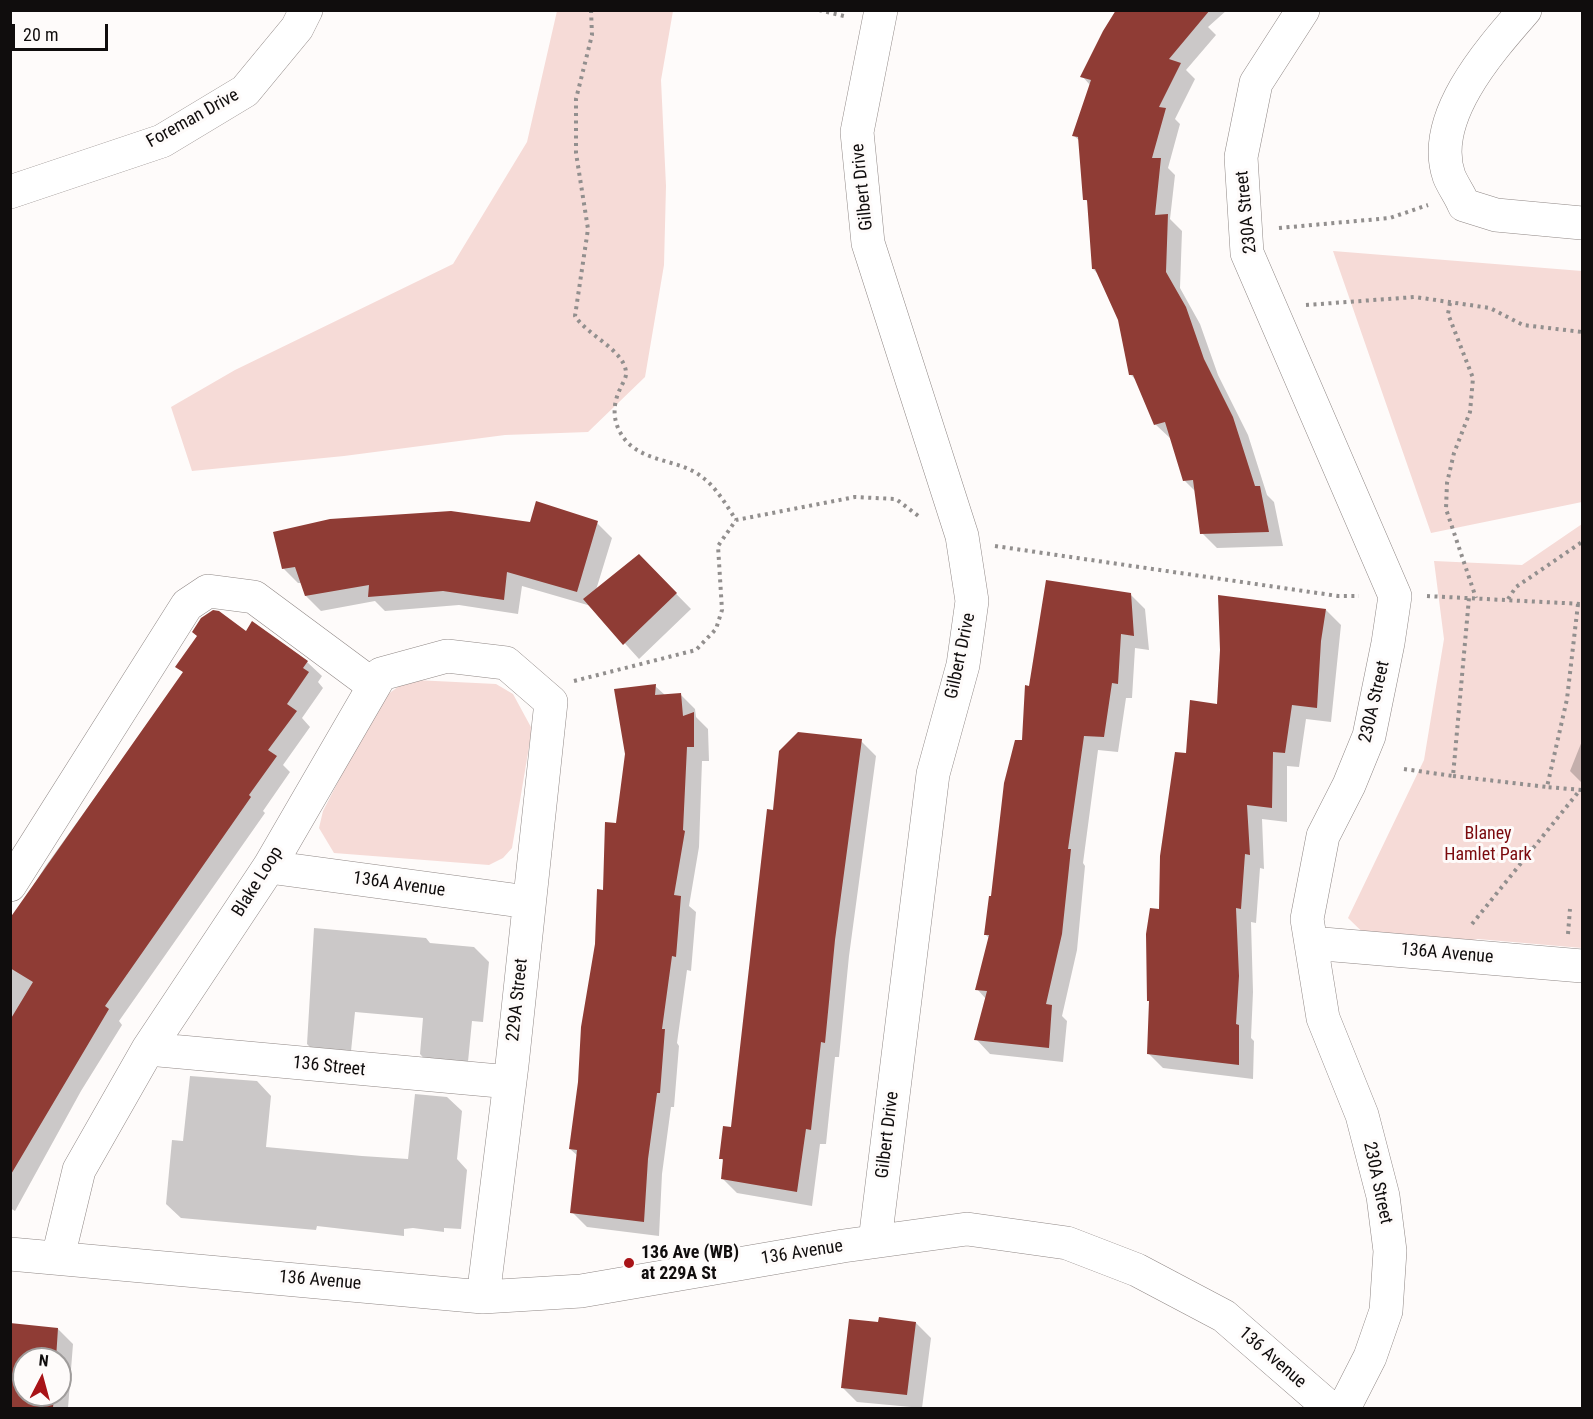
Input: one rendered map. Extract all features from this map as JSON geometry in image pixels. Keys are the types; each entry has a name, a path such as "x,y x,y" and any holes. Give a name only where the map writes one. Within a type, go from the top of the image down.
{"street":[{"name":"Foreman Drive","path":"10,192 162,141 245,91 297,28 306,10"},
{"name":"230A Street","path":"1303,10 1256,83 1241,157 1247,253 1395,596 1388,644 1369,736 1349,785 1323,836 1307,919 1323,1018 1362,1115 1383,1196 1390,1251 1386,1311 1370,1358 1344,1408"},
{"path":"1526,10 1490,51 1462,92 1446,135 1449,175 1464,205 1496,215 1582,223"},
{"name":"Gilbert Drive","path":"869,14 857,132 868,243 962,536 972,601 963,665 933,774 875,1241"},
{"path":"10,885 187,605 208,591 254,597 374,686"},
{"name":"Blake Loop","path":"58,1257 79,1170 148,1049 269,867 381,674 447,656 506,663 562,692"},
{"name":"229A Street","path":"483,1297 510,1082 528,902 562,692"},
{"name":"136A Avenue","path":"269,867 528,902"},
{"name":"136A Avenue","path":"1311,943 1582,966"},
{"name":"136 Street","path":"148,1049 510,1082"},
{"name":"136 Avenue","path":"10,1254 483,1297 580,1291 875,1241 967,1229 1077,1247 1137,1269 1224,1316 1330,1408"}],"path":[{"path":"591,10 591,35 576,99 576,153 588,229 575,316 582,327 622,360 627,373 614,411 617,427 628,442 643,454 702,476 736,520"},
{"path":"819,10 869,14"},
{"path":"1278,228 1390,218 1459,194"},
{"path":"1306,305 1415,297 1490,308 1523,325 1582,332"},
{"path":"1450,303 1448,314 1473,378 1470,412 1454,453 1447,483 1446,508 1476,598"},
{"path":"562,692 696,650 716,629 722,610 718,546 736,520 855,497 876,497 896,499 930,523"},
{"path":"1507,600 1516,587 1582,542"},
{"path":"986,544 1338,596 1364,596"},
{"path":"1417,596 1580,604 1567,699 1547,787"},
{"path":"1454,776 1469,598"},
{"path":"1404,769 1547,787 1581,789"},
{"path":"1448,955 1581,789"}],"green space":[{"path":"557,11 673,11 661,80 666,186 664,265 645,377 588,432 505,435 344,456 192,471 171,407 235,370 453,264 527,142"},
{"path":"1333,251 1582,271 1582,502 1431,533"},
{"name":"Blaney Hamlet Park","path":"1582,524 1582,948 1478,939 1386,955 1348,918 1424,760 1444,639 1434,561 1522,565"},
{"path":"415,680 496,684 513,694 532,729 512,848 503,858 489,865 334,853 319,828 323,811 380,700 402,684"}],"building":[{"path":"1116,10 1210,10 1169,59 1181,63 1159,107 1166,108 1152,158 1161,158 1155,215 1168,214 1166,272 1186,307 1204,359 1233,417 1255,486 1260,486 1269,532 1200,534 1193,480 1183,481 1165,422 1154,425 1133,375 1129,375 1118,320 1095,269 1092,269 1087,200 1083,200 1078,137 1072,136 1091,80 1080,77"},
{"path":"536,501 598,521 577,592 507,572 504,600 443,591 368,597 369,585 305,596 295,567 282,569 273,532 330,519 451,511 530,522"},
{"path":"639,554 677,593 623,645 583,599"},
{"path":"1046,580 1131,593 1134,636 1121,634 1118,684 1112,683 1104,737 1084,736 1068,849 1071,849 1062,934 1046,1004 1052,1005 1049,1048 974,1040 987,991 975,990 989,935 984,935 989,896 991,896 1004,783 1015,740 1022,740 1025,685 1029,686"},
{"path":"1218,595 1326,609 1321,641 1317,708 1292,705 1285,753 1273,752 1272,808 1247,805 1250,855 1245,854 1241,909 1236,908 1239,976 1236,1024 1239,1025 1239,1065 1147,1054 1149,1001 1147,1001 1146,934 1150,908 1159,909 1160,856 1175,752 1186,753 1190,700 1217,704 1220,650"},
{"path":"213,610 219,611 246,631 252,621 308,661 303,668 309,672 287,704 297,711 268,750 277,756 249,795 251,797 105,1006 109,1009 10,1176 10,1020 33,982 10,968 10,918 183,672 175,667 197,636 192,632 201,618"},
{"path":"656,684 655,695 681,693 683,716 694,712 694,747 687,747 683,830 685,831 674,895 681,896 676,957 672,956 662,1029 665,1029 660,1093 657,1093 648,1159 644,1222 570,1213 577,1150 569,1149 578,1082 581,1027 595,944 597,889 603,890 605,822 616,823 625,754 614,689"},
{"path":"798,732 862,739 835,940 825,1043 821,1042 811,1130 806,1129 797,1192 721,1179 723,1159 719,1159 723,1126 731,1127 767,809 773,810 779,751"},
{"path":"879,1317 916,1322 907,1395 841,1388 849,1319 878,1322"},
{"path":"10,1323 58,1328 57,1347 12,1347 12,1407 53,1408 10,1408"}],"place":[{"name":"136 Ave (WB) at 229A St","path":"629,1263"}]}
